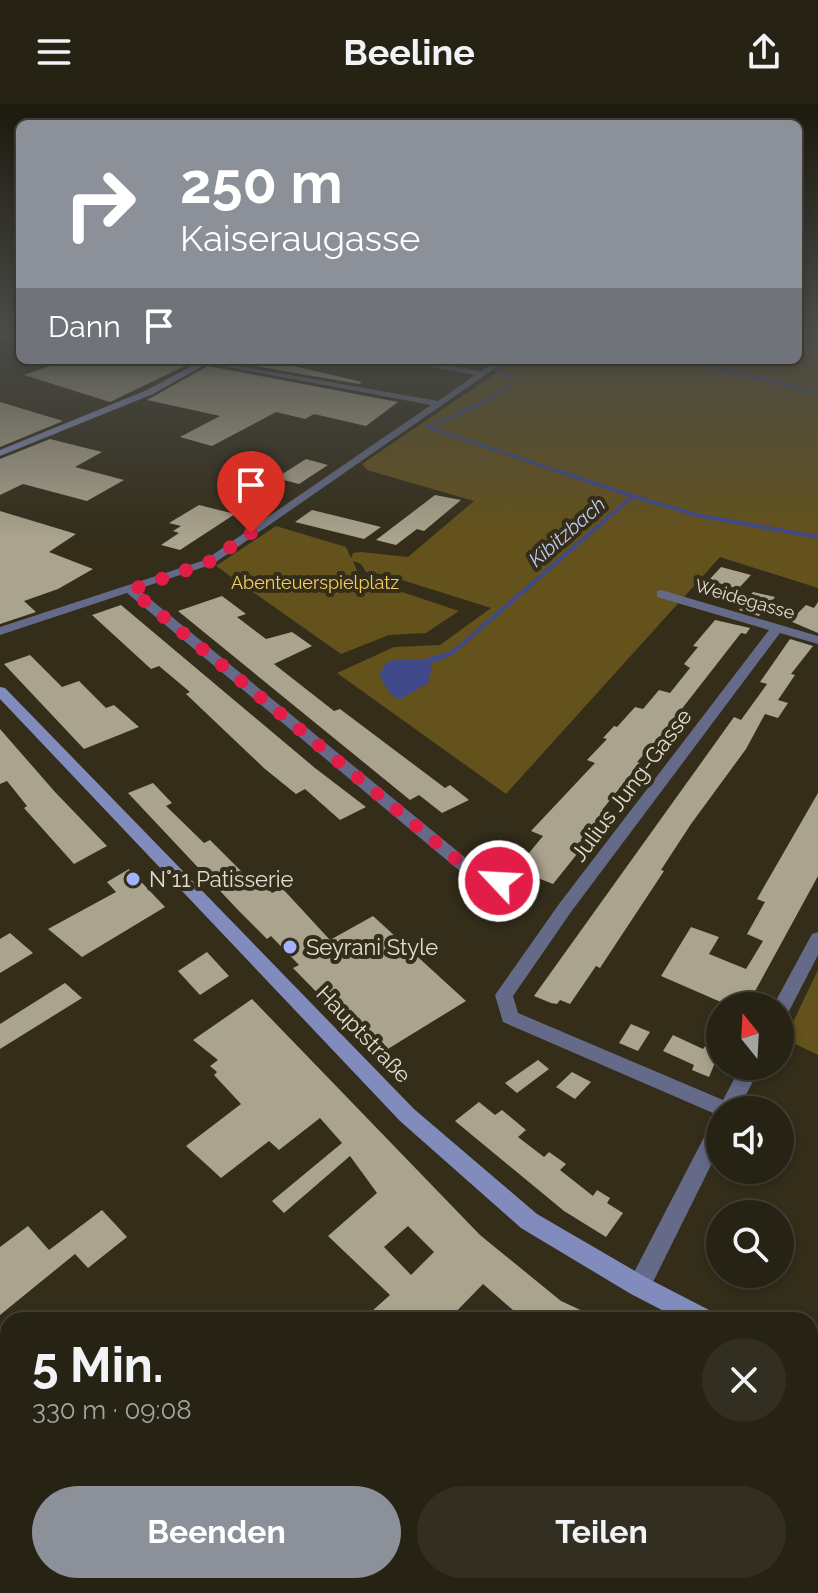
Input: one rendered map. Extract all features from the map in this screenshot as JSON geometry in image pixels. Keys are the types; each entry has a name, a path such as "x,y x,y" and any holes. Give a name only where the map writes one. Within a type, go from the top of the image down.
{"main road":[{"path":"0,453 132,399"},
{"name":"Hauptstraße","path":"0,691 407,1115 529,1221 689,1312"}],"street":[{"path":"416,399 440,404"},
{"path":"0,631 209,562 446,399"},
{"path":"131,590 467,868 499,881"},
{"name":"Weidegasse","path":"661,594 818,640"},
{"name":"Julius Jung-Gasse","path":"706,1101 510,1017 504,995 565,908 778,627"},
{"path":"790,992 818,938"},
{"path":"639,1286 706,1154"}],"green space":[{"name":"Abenteuerspielplatz","path":"457,399 818,399 818,588 720,557 506,794 337,673 394,647 440,645 491,608 386,575 366,572 361,564 353,561 360,578 459,611 426,633 389,635 341,654 216,566 276,526 346,547 351,558 353,553 361,552 408,557 474,501 367,470 362,464"},
{"path":"818,970 818,1055 794,1043 794,1020"}],"water":[{"path":"426,659 432,667 428,683 399,700 390,693 379,675 387,662"}],"building":[{"path":"385,399 398,402 366,426 314,414 305,419 276,412 212,446 180,437 220,416 147,400"},
{"path":"0,402 63,421 0,447"},
{"path":"50,439 102,452 75,467 124,480 87,501 23,484 0,495 0,459"},
{"path":"306,459 328,465 299,484 276,478"},
{"path":"435,495 461,500 424,531 417,529 396,545 376,540"},
{"path":"199,505 235,514 180,550 161,545 179,533 173,531 181,526 169,523"},
{"path":"312,510 381,527 364,539 295,522"},
{"path":"0,511 76,534 49,552 93,569 58,589 24,601 36,612 0,624"},
{"path":"721,567 751,575 738,589 709,580"},
{"path":"753,592 775,597 759,616 739,610"},
{"path":"222,596 246,614 237,617 266,639 292,632 312,646 274,664 334,711 340,709 445,788 450,785 469,800 442,813 419,795 410,800 178,611"},
{"path":"818,602 818,633 790,621 806,605 814,608"},
{"path":"121,605 366,807 340,820 305,789 296,794 265,769 186,694 190,692 159,666 151,669 92,615"},
{"path":"715,620 750,628 746,634 741,633 637,762 640,763 602,810 610,813 553,884 525,873 529,869 519,865 543,836 531,831 595,763 587,760 607,739 603,738 614,726 617,727 635,707 643,709 659,690 670,693 690,668 684,664 698,647 693,646"},
{"path":"790,639 813,646 791,674 795,675 778,700 788,703 778,718 765,714 746,749 691,824 600,968 596,966 570,1004 560,1000 557,1004 551,1003 534,996 734,717 741,720 767,684 760,682"},
{"path":"30,655 62,687 79,681 106,708 114,705 139,727 84,749 4,664"},
{"path":"0,729 107,846 74,864 24,808 27,806 7,781 0,784"},
{"path":"153,783 172,803 166,806 204,843 210,840 245,875 252,872 272,893 282,888 330,940 373,916 466,1001 378,1055 293,968 299,965 271,936 267,939 238,910 128,793"},
{"path":"818,793 818,876 755,992 706,992 706,996 661,976 691,927 719,937 709,954 746,969 763,941 747,934 765,902 757,899"},
{"path":"129,869 165,907 82,957 48,929 116,892 107,882"},
{"path":"10,933 33,953 0,973 0,939"},
{"path":"207,952 229,976 200,995 178,971"},
{"path":"65,983 82,998 0,1049 0,1024"},
{"path":"252,999 480,1235 561,1301 585,1312 511,1312 513,1310 483,1284 456,1312 371,1312 390,1295 328,1236 377,1193 350,1156 284,1213 272,1201 342,1143 320,1118 279,1150 269,1141 221,1178 186,1146 241,1104 214,1075 217,1072 210,1066 218,1060 193,1040","holes":["408,1226 434,1252 411,1275 384,1247"]},
{"path":"631,1024 650,1032 638,1051 619,1043"},
{"path":"673,1035 703,1049 706,1045 706,1076 692,1070 694,1065 663,1051"},
{"path":"538,1060 549,1069 517,1093 505,1083"},
{"path":"572,1072 591,1082 575,1099 556,1087"},
{"path":"479,1102 495,1115 502,1110 526,1130 518,1137 544,1157 549,1152 566,1164 560,1170 593,1196 597,1190 610,1198 607,1203 623,1213 606,1237 564,1211 455,1121"},
{"path":"102,1210 127,1237 88,1268 75,1254 0,1312 0,1247 28,1226 49,1250"}],"waterway":[{"name":"Kibitzbach","path":"488,399 427,427 567,474"},
{"name":"Kibitzbach","path":"561,472 567,474"},
{"name":"Kibitzbach","path":"567,474 633,496"},
{"name":"Kibitzbach","path":"428,661 452,653 633,496"},
{"path":"633,496 697,515 818,537"}],"place":[{"name":"N°11 Patisserie","path":"133,879"},
{"name":"Seyrani Style","path":"290,947"}],"route":[{"path":"251,533 209,562 131,590 467,868 499,881"}]}
